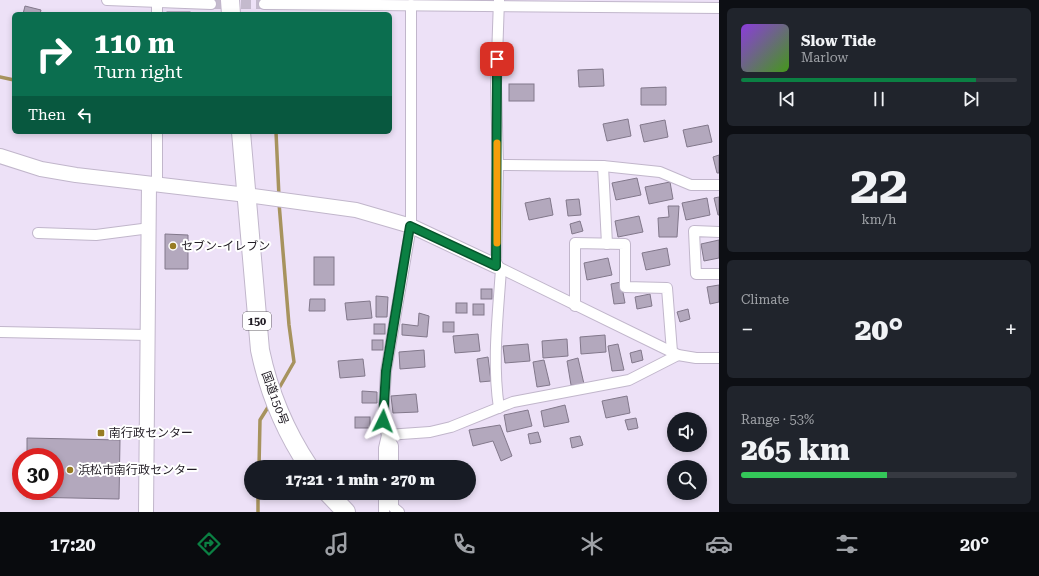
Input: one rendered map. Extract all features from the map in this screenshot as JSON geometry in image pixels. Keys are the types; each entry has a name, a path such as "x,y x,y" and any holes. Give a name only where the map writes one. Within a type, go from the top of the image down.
{"highway":[{"path":"230,0 231,12"},
{"name":"国道150号","path":"241,134 260,350 267,382 292,441 304,460"},
{"path":"335,500 346,512"}],"street":[{"path":"107,0 212,4"},
{"path":"157,1 157,12"},
{"path":"499,3 496,86 499,267 496,386 499,408"},
{"path":"264,4 411,5 499,3 719,8"},
{"path":"393,460 393,446 387,435 383,421 386,371 410,226 411,5"},
{"path":"146,512 150,228 157,134"},
{"path":"2,158 41,169 356,210 410,226 499,267 575,306 675,354 696,358 719,358"},
{"path":"498,165 603,166 660,172 691,184 719,185"},
{"path":"603,166 607,244"},
{"path":"38,233 96,235 150,228"},
{"path":"719,232 694,232 696,274 719,274"},
{"path":"575,306 575,243 625,244 625,287 667,288 675,354"},
{"path":"0,332 148,335"},
{"path":"387,435 430,432 451,428 513,402 629,380 675,354"},
{"path":"384,460 384,448 387,435"},
{"path":"384,500 384,512"},
{"path":"393,500 393,507 399,512"}],"building":[{"path":"25,6 41,10 40,12 24,12"},
{"path":"603,69 604,86 579,87 578,70"},
{"path":"509,84 534,84 534,101 509,101"},
{"path":"666,87 666,105 641,105 641,88"},
{"path":"628,119 631,136 607,141 603,124"},
{"path":"665,120 668,137 644,142 640,125"},
{"path":"708,125 712,142 687,147 683,130"},
{"path":"719,155 719,173 717,173 713,157"},
{"path":"637,178 641,195 616,200 612,183"},
{"path":"670,182 673,199 649,204 645,187"},
{"path":"719,197 719,215 718,215 714,198"},
{"path":"550,198 553,215 529,220 525,203"},
{"path":"707,198 710,215 686,220 682,203"},
{"path":"579,199 581,215 568,216 566,200"},
{"path":"668,206 679,206 677,237 659,237 658,218 669,217"},
{"path":"639,216 643,232 618,237 615,221"},
{"path":"580,221 583,231 572,234 570,224"},
{"path":"165,234 188,235 188,269 165,269"},
{"path":"719,240 719,258 704,261 701,244"},
{"path":"667,248 670,265 646,270 642,253"},
{"path":"314,257 334,257 334,285 314,285"},
{"path":"608,258 612,275 587,280 584,263"},
{"path":"621,282 625,303 614,304 611,284"},
{"path":"719,285 719,302 710,304 707,287"},
{"path":"481,289 492,289 492,299 481,299"},
{"path":"650,294 652,306 637,309 635,297"},
{"path":"376,296 388,297 387,317 376,317"},
{"path":"310,299 325,299 325,311 309,311"},
{"path":"370,301 372,318 347,320 345,303"},
{"path":"456,303 467,303 467,313 456,313"},
{"path":"473,304 484,304 484,315 473,315"},
{"path":"688,309 690,319 680,322 677,312"},
{"path":"419,313 429,316 427,337 402,335 402,324 418,326"},
{"path":"443,322 454,322 454,332 443,332"},
{"path":"374,324 385,324 385,334 374,334"},
{"path":"478,334 480,351 455,353 453,336"},
{"path":"605,335 606,352 581,354 580,337"},
{"path":"567,339 568,356 543,358 542,341"},
{"path":"372,340 383,340 383,350 372,350"},
{"path":"528,344 530,361 505,363 503,346"},
{"path":"618,344 624,370 612,371 608,346"},
{"path":"424,350 425,367 400,369 399,352"},
{"path":"641,350 643,360 632,363 630,353"},
{"path":"488,357 491,381 480,382 477,359"},
{"path":"578,358 584,384 571,385 567,361"},
{"path":"363,359 365,376 340,378 338,361"},
{"path":"544,360 550,385 537,387 533,362"},
{"path":"362,391 377,392 377,403 362,403"},
{"path":"416,394 418,412 393,413 391,396"},
{"path":"627,396 630,413 606,418 602,401"},
{"path":"565,405 569,422 544,427 541,411"},
{"path":"528,410 532,426 507,432 504,415"},
{"path":"355,417 370,417 370,428 355,428"},
{"path":"636,418 638,428 628,430 625,420"},
{"path":"500,425 512,456 501,461 493,441 473,446 469,430"},
{"path":"538,432 541,442 530,444 528,434"},
{"path":"580,436 583,445 572,448 570,438"},
{"path":"27,438 120,440 119,499 64,498 64,448 27,448"}],"waterway":[{"path":"0,77 12,80"},
{"path":"276,134 279,197"},
{"path":"278,390 294,362 289,325 279,203"},
{"path":"259,460 260,420 270,404"},
{"path":"258,500 258,512"}],"tunnel":[{"path":"211,4 264,4"}],"slow traffic":[{"path":"497,143 497,243"}],"place":[{"name":"セブン-イレブン","path":"173,246"},
{"name":"南行政センター","path":"101,433"},
{"name":"浜松市南行政センター","path":"70,470"}],"route":[{"path":"383,421 386,371 410,226 496,266 498,165 496,86 497,59"}]}
